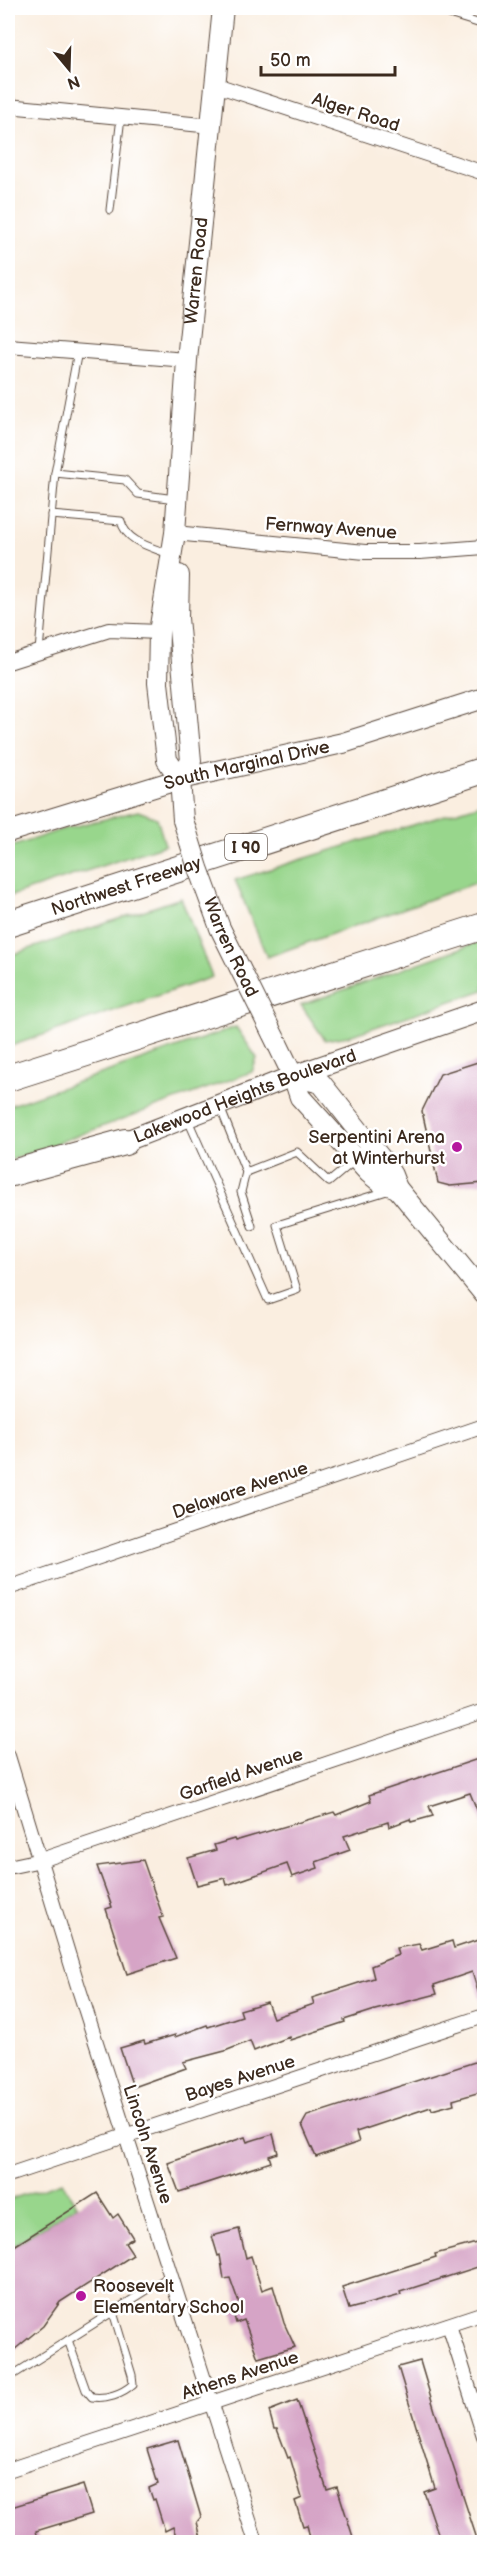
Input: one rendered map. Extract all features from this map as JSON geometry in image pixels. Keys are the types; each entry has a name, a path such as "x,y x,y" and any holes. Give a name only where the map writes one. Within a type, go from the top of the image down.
{"highway":[{"name":"Northwest Freeway","path":"8,924 484,770"},
{"path":"8,1078 484,926"},
{"path":"8,1174 125,1142"}],"main road":[{"name":"Warren Road","path":"224,8 187,360 175,533 159,632 158,683 167,760 180,779 183,819 220,927 293,1076 300,1097 380,1182 397,1188"},
{"name":"Warren Road","path":"175,533 179,567 178,618 191,761 180,779"},
{"name":"South Marginal Drive","path":"8,832 180,779 343,743 484,698"},
{"name":"Lakewood Heights Boulevard","path":"8,1188 293,1076 484,1010"},
{"name":"Warren Road","path":"293,1076 321,1083 383,1161 397,1188 484,1294"}],"street":[{"name":"Alger Road","path":"216,85 484,173"},
{"path":"8,106 212,126"},
{"path":"8,346 187,360"},
{"name":"Fernway Avenue","path":"175,533 365,552 420,552 484,547"},
{"path":"8,662 109,630 159,632"},
{"name":"Delaware Avenue","path":"8,1588 484,1426"},
{"name":"Garfield Avenue","path":"8,1867 41,1860 484,1711"},
{"name":"Lincoln Avenue","path":"8,1756 77,1983 256,2542"},
{"name":"Bayes Avenue","path":"8,2175 484,2016"},
{"name":"Athens Avenue","path":"8,2470 484,2313"},
{"path":"448,2325 484,2436"}],"lane":[{"path":"433,8 484,25"},
{"path":"462,18 466,8"},
{"path":"110,210 121,117"},
{"path":"39,651 55,473 78,351"},
{"path":"55,473 125,480 138,494 177,499"},
{"path":"51,515 122,521 124,531 132,538 171,555"},
{"path":"219,1105 246,1172 241,1192 252,1226"},
{"path":"187,1117 268,1300 297,1290 277,1225 397,1188"},
{"path":"246,1172 297,1152 329,1182 357,1159"},
{"path":"8,2378 171,2275"},
{"path":"68,2340 86,2390 92,2397 101,2399 126,2391 133,2384 132,2375 113,2312"}],"green space":[{"path":"484,803 484,880 267,957 235,880"},
{"path":"138,811 157,818 165,845 8,897 8,848 60,830"},
{"path":"181,898 212,977 8,1047 8,956"},
{"path":"484,940 484,990 349,1036 325,1040 301,1005"},
{"path":"236,1027 257,1058 252,1072 8,1161 8,1106"},
{"path":"62,2182 77,2206 8,2249 8,2200"}],"building":[{"name":"Serpentini Arena at Winterhurst","path":"484,1060 484,1183 450,1186 438,1183 422,1111 440,1074"},
{"path":"484,1757 484,1827 470,1793 429,1806 433,1816 411,1822 410,1819 389,1827 388,1822 344,1836 350,1850 316,1862 318,1868 292,1877 287,1864 227,1885 225,1878 197,1885 188,1858 216,1850 214,1845 334,1812 336,1815 371,1801 369,1795"},
{"path":"143,1860 163,1917 159,1918 176,1958 127,1974 106,1909 112,1907 97,1866"},
{"path":"484,1938 484,2000 481,2001 472,1972 434,1985 437,1994 375,2010 290,2040 289,2037 254,2051 250,2041 225,2051 183,2062 186,2068 133,2087 120,2048 144,2041 145,2044 175,2035 175,2037 207,2025 208,2027 242,2016 240,2010 267,2002 273,2018 314,2004 312,1998 374,1978 371,1966 398,1955 396,1948 419,1944 422,1950 452,1941 454,1948"},
{"path":"484,2059 484,2091 453,2100 454,2104 432,2110 431,2107 356,2132 359,2142 316,2157 302,2125 307,2116"},
{"path":"273,2134 278,2153 269,2156 271,2162 179,2192 168,2163 245,2137 247,2142"},
{"path":"97,2193 113,2218 118,2214 133,2238 125,2243 133,2255 60,2302 43,2326 8,2355 8,2250"},
{"path":"239,2229 246,2258 251,2256 262,2290 273,2286 284,2323 295,2347 258,2358 244,2320 236,2323 232,2309 240,2306 230,2278 224,2279 220,2255 218,2256 212,2236"},
{"path":"484,2241 484,2265 400,2292 401,2295 349,2309 342,2287 436,2257 435,2254"},
{"path":"420,2361 478,2542 441,2542 424,2492 435,2488 398,2367"},
{"path":"297,2400 327,2490 337,2487 354,2540 311,2542 307,2525 303,2526 295,2501 302,2498 290,2457 288,2458 277,2429 274,2429 269,2411"},
{"path":"178,2440 201,2517 197,2522 202,2542 178,2542 173,2527 165,2531 149,2488 158,2484 147,2449"},
{"path":"83,2485 92,2514 36,2531 39,2542 8,2542 8,2508"}],"place":[{"name":"Serpentini Arena at Winterhurst","path":"457,1147"},
{"name":"Roosevelt Elementary School","path":"81,2296"}]}
